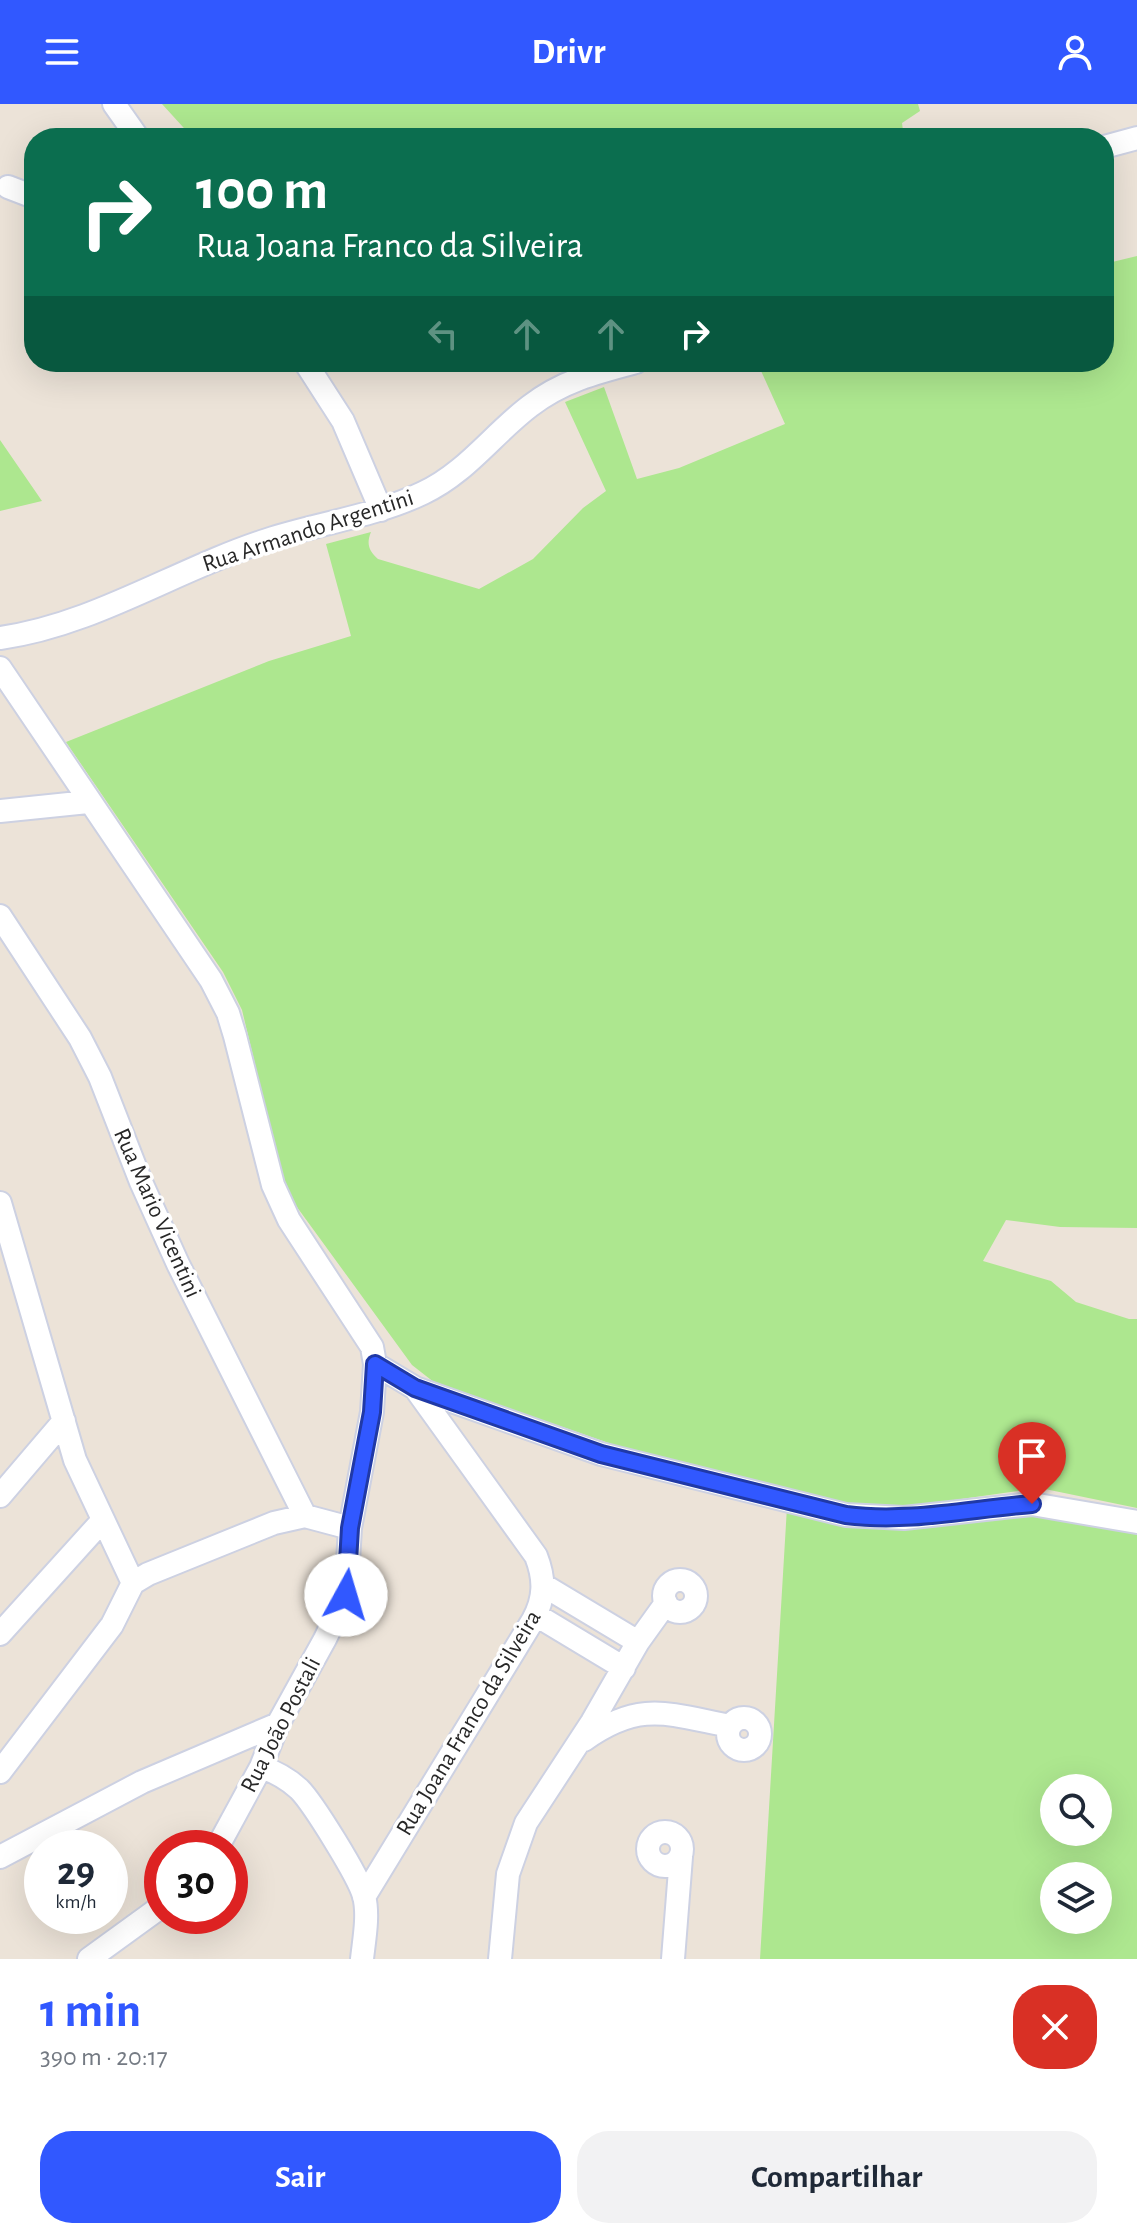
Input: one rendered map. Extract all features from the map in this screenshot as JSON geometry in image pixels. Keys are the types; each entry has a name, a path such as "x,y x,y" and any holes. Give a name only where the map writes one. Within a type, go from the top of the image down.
{"street":[{"path":"114,104 131,128"},
{"path":"1114,144 1137,138"},
{"path":"8,187 24,193"},
{"path":"311,372 343,421 381,510"},
{"name":"Rua Armando Argentini","path":"9,637 70,620 268,540 381,510 422,494 470,463 529,407 550,392 602,372"},
{"path":"9,637 3,672 211,980 228,1013 273,1185 289,1220 372,1347 375,1364"},
{"path":"0,811 88,802"},
{"name":"Rua Mario Vicentini","path":"0,916 80,1038 100,1077 141,1182 178,1264 305,1516"},
{"path":"0,1203 75,1460 133,1583"},
{"name":"Rua Joana Franco da Silveira","path":"364,1897 536,1615 543,1585 543,1574 526,1540 415,1388 375,1364"},
{"name":"Rua João Postali","path":"227,1830 346,1595 350,1528 372,1412 375,1364"},
{"path":"415,1388 629,1462 846,1515 904,1518 1032,1504 1137,1522"},
{"path":"0,1496 64,1421"},
{"path":"0,1772 112,1625 133,1583 148,1574 274,1523 305,1516 350,1528"},
{"path":"0,1634 103,1520"},
{"path":"543,1585 638,1642"},
{"path":"500,1959 508,1874 526,1823 638,1642 666,1603"},
{"path":"536,1615 620,1673"},
{"path":"620,1673 618,1692 634,1708 730,1726"},
{"path":"576,1745 616,1721 655,1711"},
{"path":"0,1857 142,1782 278,1724"},
{"path":"261,1767 278,1773 301,1790 340,1850 364,1897 362,1959"},
{"path":"673,1959 681,1857"},
{"path":"89,1959 144,1919"}],"green space":[{"path":"162,104 918,104 920,111 902,123 903,128 184,128"},
{"path":"1137,256 1137,1228 1060,1227 1006,1220 983,1261 1051,1281 1076,1302 1137,1319 1137,1508 1040,1488 890,1509 852,1504 635,1452 435,1383 412,1365 294,1203 284,1185 242,1010 223,972 66,742 269,661 351,636 326,544 371,532 369,547 378,559 479,589 533,559 583,508 606,491 565,402 604,387 637,479 679,468 785,424 762,372 1114,372 1114,262"},
{"path":"0,440 42,501 0,511"},
{"path":"787,1507 1022,1513 1137,1530 1137,1959 760,1959"}],"route":[{"path":"346,1595 350,1528 372,1412 375,1364 415,1388 601,1454 846,1515 904,1518 1032,1504"}]}
